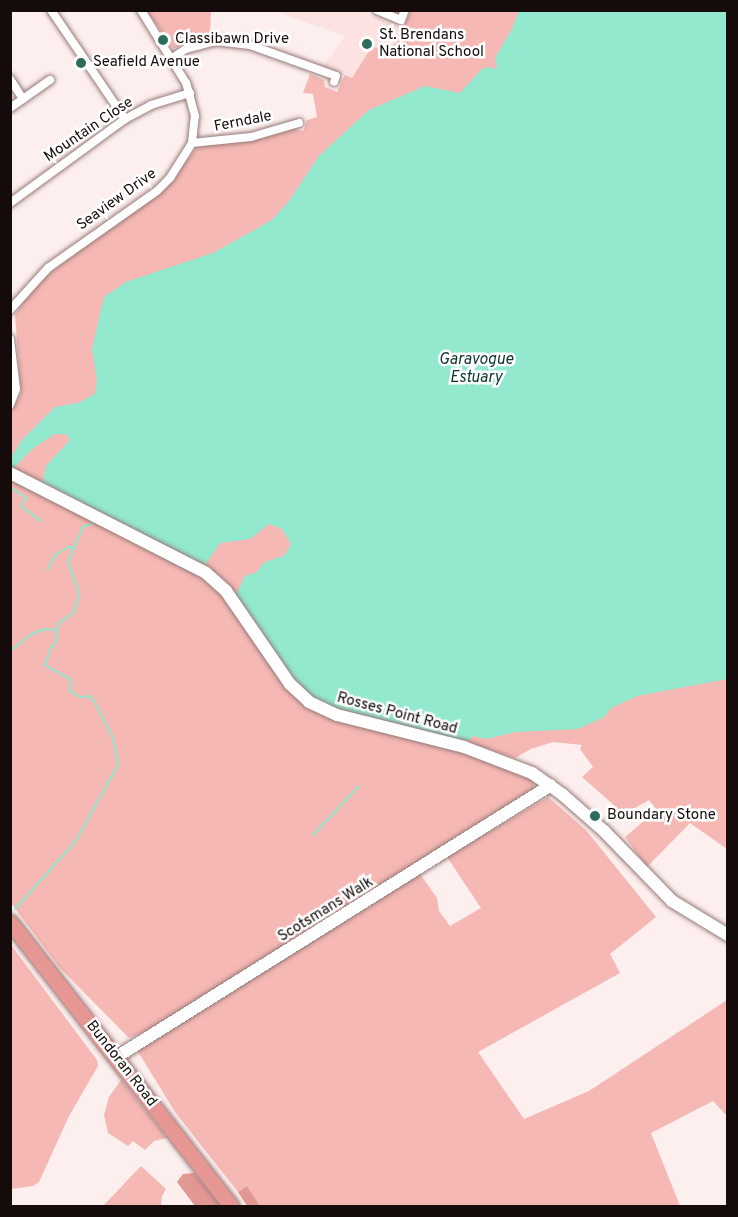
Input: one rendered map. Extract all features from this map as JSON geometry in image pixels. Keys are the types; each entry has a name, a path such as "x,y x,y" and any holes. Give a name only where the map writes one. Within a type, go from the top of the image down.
{"highway":[{"name":"Bundoran Road","path":"10,922 231,1206"}],"main road":[{"name":"Rosses Point Road","path":"14,475 206,573 226,591 290,684 309,702 338,715 492,757 531,773 551,785 604,831 664,895 692,915 728,935"},
{"name":"Scotsmans Walk","path":"115,1058 551,785"}],"street":[{"path":"51,10 125,119"},
{"name":"Seaview Drive","path":"10,310 22,294 57,261 157,191 170,178 192,143 195,125 190,93 172,58 141,10"},
{"path":"377,10 400,20 404,12"},
{"path":"172,58 186,49 216,41 242,43 271,51 336,76 334,82"},
{"path":"10,79 23,99"},
{"path":"10,108 50,80"},
{"name":"Mountain Close","path":"10,203 125,119 151,105 190,93"},
{"name":"Ferndale","path":"192,143 251,137 299,123"},
{"path":"10,405 16,389 11,341"}],"shaded area":[{"path":"147,11 211,11 210,34 175,48 172,47"},
{"name":"St. Brendans National School","path":"273,11 361,11 403,29 397,42 384,52 372,46 351,79 323,66 345,36"},
{"name":"Garavogue Estuary","path":"404,11 727,11 727,849 690,823 647,867 625,837 657,810 649,800 624,814 582,777 593,767 580,749 582,745 553,742 531,749 515,758 458,739 335,708 223,579 205,565 11,468 10,415 21,393 15,315 28,296 43,279 71,256 166,188 198,146 290,128 303,131 307,120 317,117 313,94 303,93 310,74 324,80 325,87 337,92 345,75 352,78 372,46 384,51 397,42 410,13"},
{"path":"11,478 192,569 224,597 292,693 514,771 533,781 534,790 338,913 332,909 327,912 329,917 153,1028 129,1038 59,967 11,903"},
{"path":"548,797 586,830 656,917 610,954 620,973 478,1052 524,1119 589,1091 727,1000 727,1116 713,1101 651,1133 680,1206 260,1206 247,1186 238,1192 175,1112 137,1050 420,874 437,898 439,911 450,926 481,908 447,857"},
{"path":"11,945 97,1060 98,1066 69,1116 39,1182 33,1186 11,1189"},
{"path":"121,1080 167,1138 154,1141 145,1150 133,1141 128,1146 108,1133 104,1115 109,1097"},
{"path":"141,1166 166,1189 162,1196 161,1206 103,1206"},
{"path":"194,1173 221,1206 195,1206 177,1182 183,1174"},
{"path":"247,1186 260,1206 247,1206 238,1192"}],"water":[{"name":"Garavogue Estuary","path":"519,11 727,11 727,679 637,696 611,708 604,717 578,729 516,732 486,739 473,736 467,742 335,708 308,696 293,679 235,596 245,576 257,572 263,563 285,555 291,544 282,529 269,524 250,539 220,543 205,565 42,484 46,466 70,440 66,434 55,434 32,449 13,469 11,468 11,457 23,439 55,407 78,403 95,394 97,380 92,349 104,297 126,282 213,253 272,220 289,201 319,156 369,110 425,86 460,93 481,70 487,67 497,69 495,58 512,29"}],"waterway":[{"path":"10,487 26,498 21,506 41,521"},
{"path":"15,909 75,842 118,765 113,738 94,701 89,696 80,697 70,691 70,679 45,665 51,648 55,644 58,624 74,612 77,602 79,593 68,562 83,527 95,522"},
{"path":"48,569 55,555 69,547 74,548"},
{"path":"10,651 32,634 45,629 55,630"},
{"path":"313,835 359,786"}],"place":[{"name":"Classibawn Drive","path":"163,40"},
{"name":"St. Brendans National School","path":"367,44"},
{"name":"Seafield Avenue","path":"81,63"},
{"name":"Boundary Stone","path":"595,816"}]}
